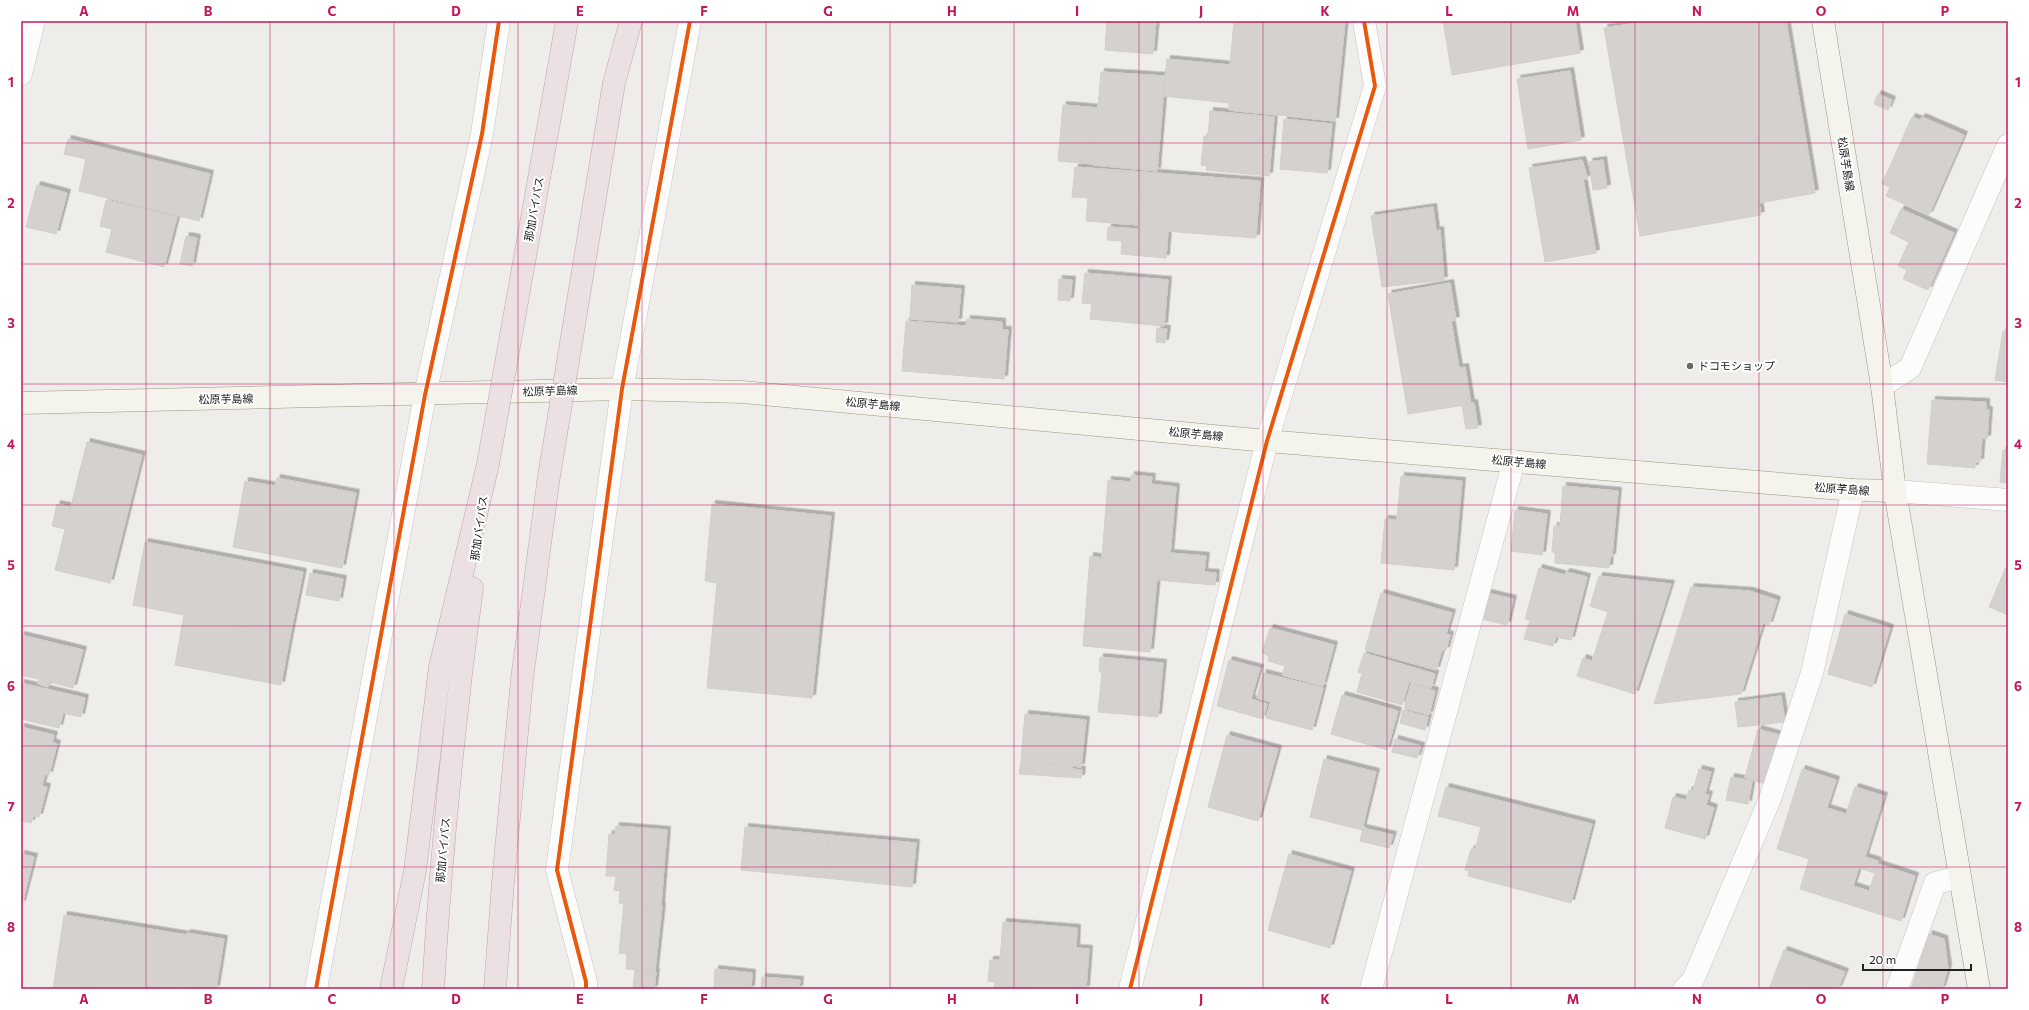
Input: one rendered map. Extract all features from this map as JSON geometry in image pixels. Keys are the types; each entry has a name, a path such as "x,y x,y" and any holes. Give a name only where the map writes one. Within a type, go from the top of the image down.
{"highway":[{"path":"558,72 562,21"},
{"path":"558,72 567,21"},
{"path":"495,989 503,882 522,679 549,476 625,21"},
{"path":"614,83 631,21"},
{"name":"那加バイパス","path":"433,989 440,876 459,686 488,464 558,72"},
{"path":"391,989 414,871 440,668 488,464"}],"main road":[{"name":"松原芋島線","path":"21,403 425,395 622,389 742,392 1267,441 1853,490 1895,491 1882,386 1823,21"},
{"path":"1895,491 1979,989"}],"street":[{"path":"21,74 34,21"},
{"path":"316,989 425,395 482,134 499,21"},
{"path":"586,989 586,982 557,870 622,389 690,21"},
{"path":"1130,989 1267,441 1375,86 1364,21"},
{"path":"1882,386 1910,368 2008,145"},
{"path":"1370,989 1514,462"},
{"path":"1684,989 1693,980 1770,799 1812,673 1853,490"},
{"path":"1895,491 2008,500"},
{"path":"1897,989 1935,883 1960,877"}],"building":[{"path":"1107,21 1156,21 1153,54 1105,50"},
{"path":"1234,21 1345,21 1335,121 1229,110 1229,103 1163,96 1167,59 1230,65"},
{"path":"1443,21 1575,21 1580,53 1452,75"},
{"path":"1637,21 1786,21 1815,193 1759,203 1761,215 1640,236 1604,28 1637,23"},
{"path":"1570,71 1581,140 1528,149 1517,79"},
{"path":"1101,72 1165,76 1157,171 1093,165"},
{"path":"1878,94 1892,100 1888,110 1874,104"},
{"path":"1063,105 1098,108 1093,164 1058,161"},
{"path":"1210,111 1274,117 1269,176 1206,170 1207,166 1201,165 1204,136 1208,137"},
{"path":"1912,117 1920,120 1922,117 1964,135 1929,215 1886,196 1890,187 1882,184"},
{"path":"1284,119 1332,124 1327,173 1280,169"},
{"path":"68,139 210,174 199,221 79,191 86,159 64,154"},
{"path":"1582,160 1588,179 1583,179 1596,253 1545,262 1529,168"},
{"path":"1603,160 1607,188 1593,190 1589,162"},
{"path":"1075,167 1143,172 1139,225 1086,221 1088,198 1072,197"},
{"path":"1143,172 1260,181 1256,238 1139,229"},
{"path":"37,185 67,193 56,234 26,227"},
{"path":"106,200 177,217 164,267 106,252 112,229 100,226"},
{"path":"1433,207 1436,231 1440,230 1444,280 1382,287 1371,216"},
{"path":"1901,209 1954,233 1928,290 1903,279 1907,270 1898,266 1909,242 1890,233"},
{"path":"1108,227 1168,231 1166,258 1121,254 1122,241 1107,240"},
{"path":"186,236 197,238 192,266 180,264"},
{"path":"1085,273 1168,280 1164,326 1090,319 1092,304 1082,303"},
{"path":"1059,279 1072,280 1070,301 1058,300"},
{"path":"1450,283 1456,320 1451,321 1459,368 1465,367 1471,404 1408,414 1388,294"},
{"path":"912,285 961,289 958,322 910,319"},
{"path":"967,319 1002,322 1002,330 1008,330 1004,379 902,371 906,321 966,326"},
{"path":"1157,328 1167,329 1165,343 1156,342"},
{"path":"2003,331 2008,331 2008,382 1995,380"},
{"path":"1932,400 1986,402 1986,410 1989,410 1987,439 1982,438 1980,462 1975,462 1975,468 1927,464"},
{"path":"1474,403 1478,428 1466,429 1462,405"},
{"path":"87,442 142,455 110,583 55,570"},
{"path":"2003,450 2008,451 2008,483 2000,482"},
{"path":"1131,475 1152,477 1151,484 1176,487 1168,579 1157,578 1150,652 1083,646 1090,556 1102,558 1108,480 1131,482"},
{"path":"1401,476 1462,481 1454,570 1381,563 1385,519 1397,520"},
{"path":"277,478 356,493 342,568 233,547 245,481 275,486"},
{"path":"1563,486 1618,491 1612,557 1552,552 1554,526 1560,526"},
{"path":"57,504 71,507 65,529 52,526"},
{"path":"712,504 831,516 812,698 707,688 717,583 705,581"},
{"path":"1515,510 1547,514 1542,555 1511,551"},
{"path":"145,542 303,572 290,636 133,605"},
{"path":"1555,552 1610,557 1609,568 1555,563"},
{"path":"1170,553 1206,556 1204,572 1216,573 1215,585 1156,580 1157,578 1168,579"},
{"path":"2006,567 2008,568 2008,615 1989,607"},
{"path":"1539,568 1565,575 1566,572 1587,577 1571,640 1556,637 1553,646 1524,639 1530,620 1525,619"},
{"path":"310,573 343,579 339,601 306,595"},
{"path":"1599,576 1671,584 1657,628 1590,606"},
{"path":"1691,587 1750,591 1777,600 1769,625 1763,623 1741,694 1654,704"},
{"path":"1381,593 1452,613 1446,634 1450,635 1446,650 1442,650 1436,670 1365,650"},
{"path":"1488,593 1513,599 1507,625 1481,619"},
{"path":"1608,612 1657,628 1635,694 1577,676 1583,658 1592,661"},
{"path":"1845,614 1890,628 1872,687 1828,674"},
{"path":"184,615 290,636 281,685 175,665"},
{"path":"1270,628 1334,645 1323,686 1282,675 1285,666 1268,661 1269,656 1262,653"},
{"path":"21,635 83,650 73,688 50,682 48,687 38,684 39,679 21,675"},
{"path":"1364,653 1435,674 1431,688 1409,682 1402,705 1357,692 1362,673 1358,672"},
{"path":"1100,657 1163,663 1158,717 1098,712 1102,672 1099,672"},
{"path":"1229,660 1260,668 1251,699 1267,704 1263,719 1217,706"},
{"path":"1263,673 1323,688 1312,730 1266,718 1271,702 1257,698"},
{"path":"21,683 85,698 81,717 63,713 59,728 21,719"},
{"path":"1411,684 1435,691 1429,715 1404,708"},
{"path":"1342,695 1398,711 1387,750 1331,734"},
{"path":"1781,696 1785,722 1738,727 1735,702"},
{"path":"1403,710 1428,717 1425,730 1400,723"},
{"path":"1025,714 1086,720 1081,767 1021,761"},
{"path":"21,727 54,735 52,742 57,744 49,775 45,774 42,786 47,787 39,817 33,816 31,823 21,821"},
{"path":"1758,729 1783,736 1769,785 1745,778"},
{"path":"1227,735 1278,749 1258,821 1208,807"},
{"path":"1395,739 1421,746 1417,758 1392,752"},
{"path":"1324,759 1376,772 1362,830 1310,817"},
{"path":"1021,761 1072,766 1072,769 1082,770 1081,778 1019,774"},
{"path":"1699,769 1711,772 1705,794 1693,791"},
{"path":"1802,769 1836,780 1827,808 1846,814 1855,787 1884,796 1865,857 1878,861 1874,873 1859,868 1853,886 1869,891 1878,864 1915,876 1901,921 1800,889 1809,859 1777,849"},
{"path":"1731,777 1752,781 1748,804 1726,800"},
{"path":"1446,787 1592,824 1571,903 1468,876 1469,871 1465,870 1471,849 1475,850 1481,827 1438,816"},
{"path":"1689,790 1709,795 1706,805 1714,808 1705,839 1665,828 1673,797 1686,800"},
{"path":"616,826 667,830 661,906 619,903 620,891 614,890 616,876 606,876 609,834 615,835"},
{"path":"745,827 829,835 825,878 741,870"},
{"path":"1363,828 1393,835 1389,848 1360,841"},
{"path":"829,835 916,843 912,887 825,878"},
{"path":"21,854 34,857 22,904 21,904"},
{"path":"1289,854 1351,871 1330,948 1268,930"},
{"path":"624,903 662,906 655,971 626,969 627,954 619,953"},
{"path":"64,915 187,935 178,989 53,989"},
{"path":"1003,922 1077,928 1076,948 1089,949 1086,989 994,989 995,982 988,981 990,960 1000,960"},
{"path":"187,933 224,939 216,989 178,989"},
{"path":"1929,934 1944,939 1948,968 1942,989 1911,989"},
{"path":"1784,950 1845,972 1838,989 1769,989"},
{"path":"715,969 752,973 751,989 714,989"},
{"path":"635,970 656,972 654,989 633,989"},
{"path":"762,977 800,980 799,989 761,989"}],"cycle path":[{"path":"316,989 425,395 482,134 499,21"},
{"path":"586,989 586,982 557,870 622,389 690,21"},
{"path":"1130,989 1267,441 1375,86 1364,21"}],"place":[{"name":"ドコモショップ","path":"1690,366"}]}
